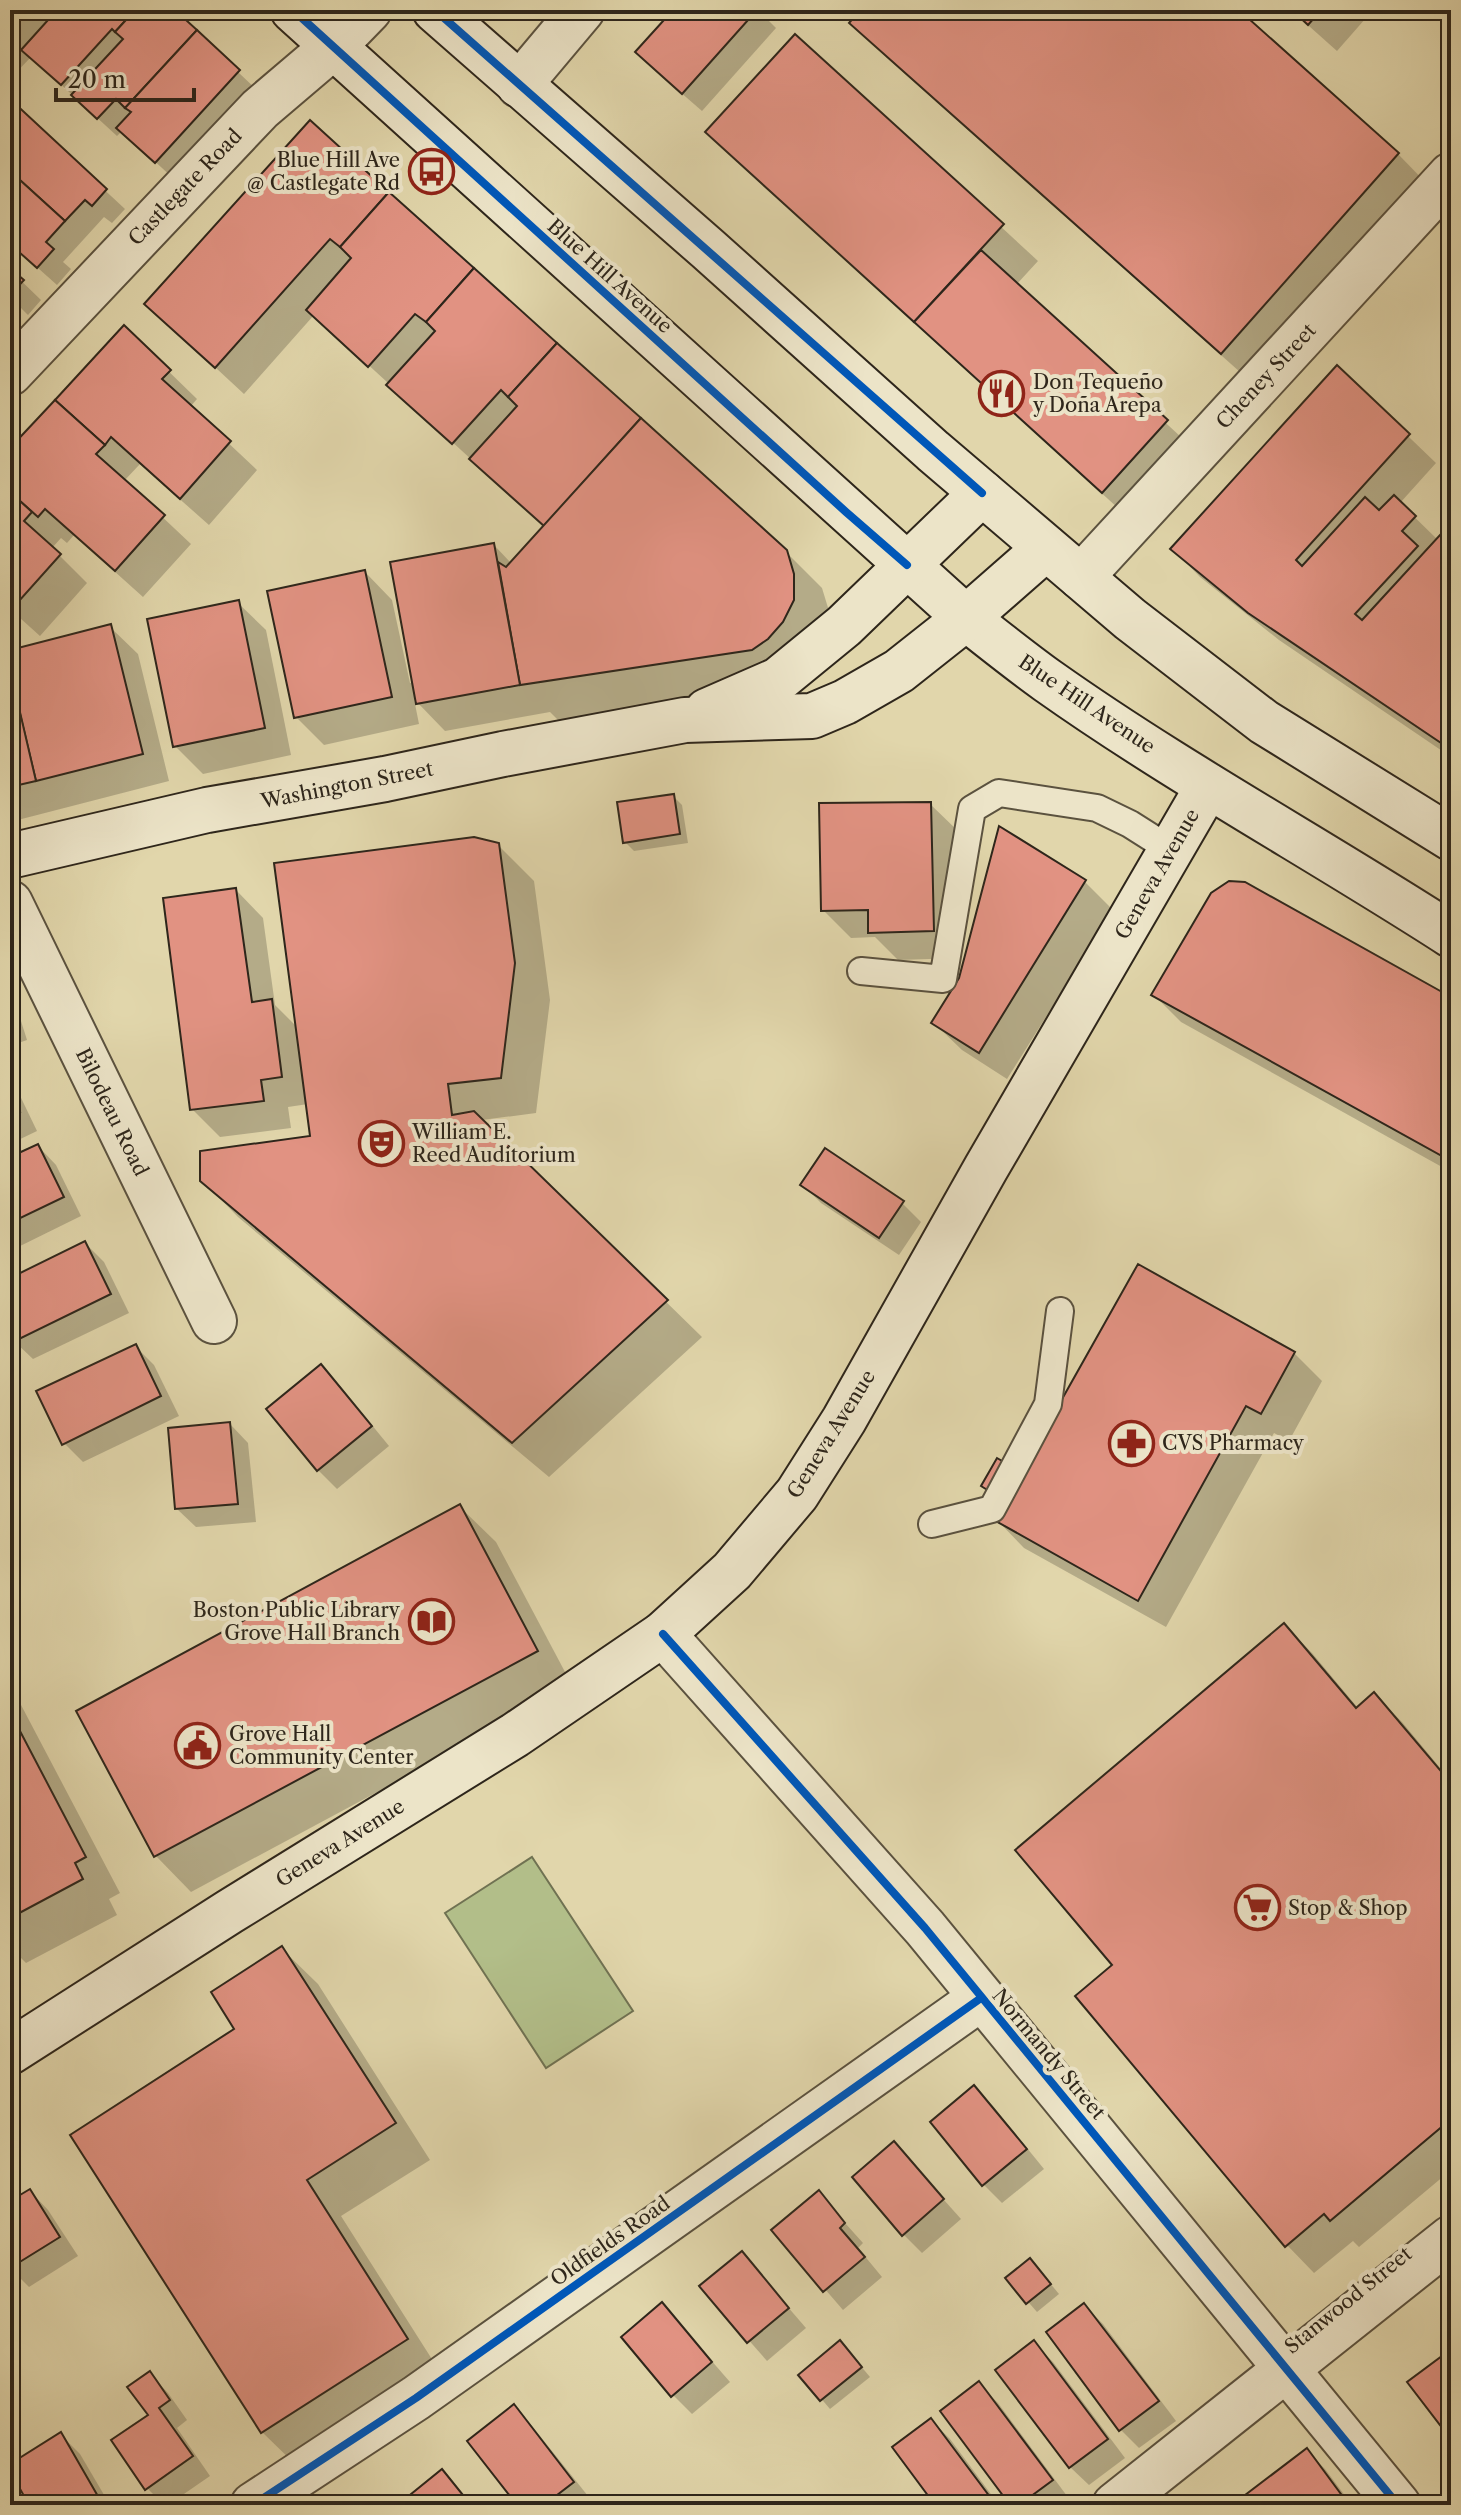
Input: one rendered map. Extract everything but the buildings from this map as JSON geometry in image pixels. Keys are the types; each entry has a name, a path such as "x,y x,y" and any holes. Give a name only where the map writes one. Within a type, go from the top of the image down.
{"main road":[{"name":"Blue Hill Avenue","path":"293,10 966,618 1048,681 1208,786 1345,867 1451,935"},
{"name":"Castlegate Road","path":"10,373 260,109 334,46 369,10"},
{"path":"435,10 982,493 1130,619 1264,722 1451,838"},
{"path":"519,85 582,10"},
{"name":"Cheney Street","path":"1081,577 1451,175"},
{"name":"Washington Street","path":"685,720 778,680 844,626 982,493"},
{"name":"Washington Street","path":"10,856 207,810 385,779 685,720 812,716 845,702 899,671 1046,548"},
{"name":"Geneva Avenue","path":"10,2052 515,1735 663,1634 732,1571 797,1494 844,1420 1208,786"},
{"name":"Bilodeau Road","path":"10,903 214,1321"},
{"name":"Normandy Street","path":"663,1634 925,1928 1398,2505"},
{"name":"Oldfields Road","path":"253,2505 416,2398 981,1998"},
{"name":"Stanwood Street","path":"1115,2505 1451,2238"}],"lane":[{"path":"861,971 943,979 972,809 999,793 1097,808 1171,850"},
{"path":"932,1524 992,1509 1048,1404 1060,1311"}],"green space":[{"path":"532,1857 633,2011 546,2068 445,1913"}],"cycle path":[{"path":"293,10 907,565"},
{"path":"435,10 982,493"},
{"path":"663,1634 925,1928 1398,2505"},
{"path":"253,2505 416,2398 981,1998"}],"place":[{"name":"Blue Hill Ave @ Castlegate Rd","path":"431,172"},
{"name":"Don Tequeño y Doña Arepa","path":"1002,394"},
{"name":"William E. Reed Auditorium","path":"381,1144"},
{"name":"CVS Pharmacy","path":"1131,1443"},
{"name":"Boston Public Library Grove Hall Branch","path":"431,1622"},
{"name":"Grove Hall Community Center","path":"198,1746"},
{"name":"Stop & Shop","path":"1257,1908"}]}
